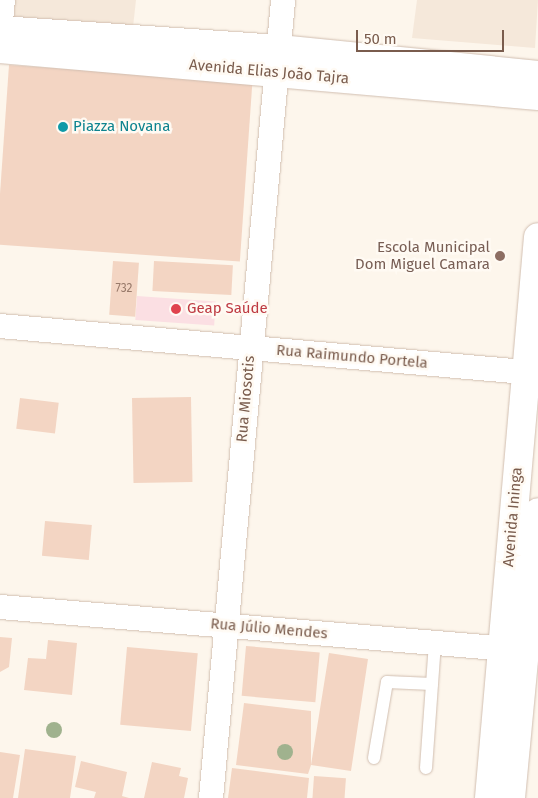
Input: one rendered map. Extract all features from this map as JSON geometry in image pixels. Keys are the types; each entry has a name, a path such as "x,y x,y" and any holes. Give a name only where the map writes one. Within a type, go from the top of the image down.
{"street":[{"path":"0,31 3,0"},
{"name":"Rua Miosotis","path":"211,798 282,0"},
{"name":"Avenida Elias João Tajra","path":"0,31 278,61 538,96"},
{"name":"Avenida Elias João Tajra","path":"0,49 538,75"},
{"name":"Avenida Ininga","path":"489,798 522,650 525,372 538,237"},
{"name":"Rua Raimundo Portela","path":"0,326 525,372"},
{"name":"Avenida Ininga","path":"511,798 522,650 538,512"},
{"name":"Rua Júlio Mendes","path":"0,607 522,650"}],"lane":[{"path":"426,768 435,643"},
{"path":"374,758 386,682 432,684"}],"shaded area":[{"path":"12,0 136,0 133,27 11,17"},
{"path":"417,0 538,0 535,48 412,38"},
{"name":"Geap Saúde","path":"137,296 216,302 214,325 135,320"}],"building":[{"path":"9,65 252,82 240,262 0,245 0,194"},
{"path":"113,261 139,263 135,317 109,315"},
{"path":"154,261 233,265 231,295 152,291"},
{"path":"191,397 192,482 133,483 132,398"},
{"path":"20,398 59,403 55,434 16,429"},
{"path":"45,521 92,525 89,560 42,556"},
{"path":"0,637 12,638 9,667 0,672"},
{"path":"48,640 77,643 72,695 24,690 28,658 46,659"},
{"path":"246,646 320,652 315,702 242,696"},
{"path":"127,647 198,653 191,731 120,725"},
{"path":"329,653 368,659 351,771 311,765"},
{"path":"244,703 311,711 311,765 308,774 236,765"},
{"path":"25,749 76,756 70,798 18,798"},
{"path":"0,752 20,755 13,798 0,798"},
{"path":"81,761 127,772 122,796 129,798 94,798 96,792 75,787"},
{"path":"152,762 181,768 179,776 188,778 184,798 144,798"},
{"path":"232,768 309,778 307,798 228,798"},
{"path":"314,776 346,778 345,798 312,798"}],"place":[{"name":"Piazza Novana","path":"63,127"},
{"name":"Escola Municipal Dom Miguel Camara","path":"500,256"},
{"name":"Geap Saúde","path":"176,309"}]}
